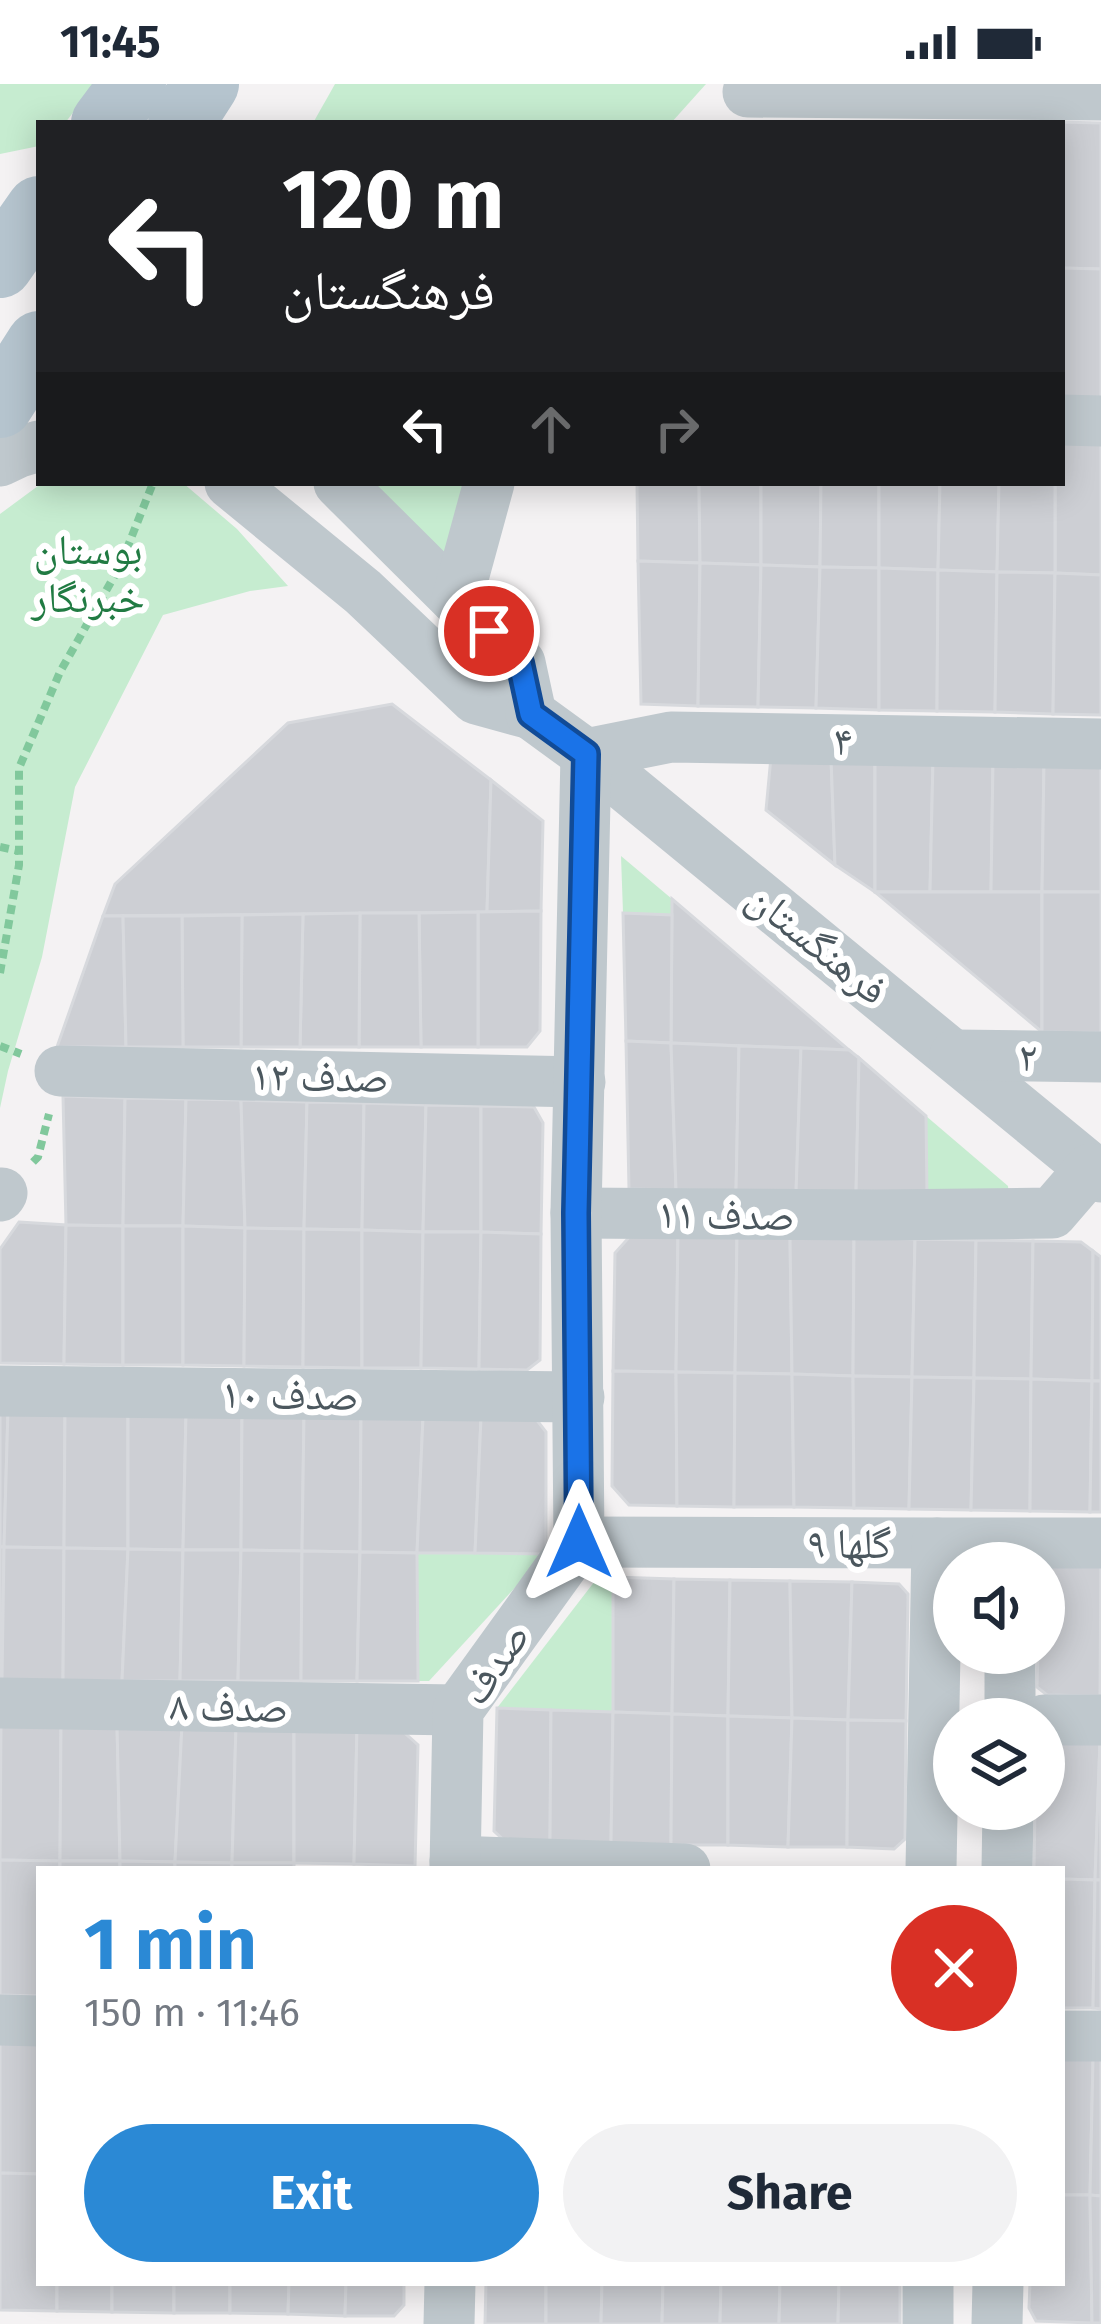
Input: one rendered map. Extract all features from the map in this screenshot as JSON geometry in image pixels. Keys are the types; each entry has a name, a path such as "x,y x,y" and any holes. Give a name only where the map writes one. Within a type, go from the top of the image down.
{"main road":[{"path":"106,120 133,84"},
{"path":"183,120 207,84"},
{"path":"0,405 36,349"}],"street":[{"path":"197,120 207,84"},
{"path":"742,100 1101,95"},
{"path":"1065,420 1101,422"},
{"path":"0,461 36,447"},
{"name":"فرهنگستان","path":"234,486 363,592 476,699 531,714 586,754 1096,1173"},
{"path":"341,486 520,663 531,714"},
{"path":"457,600 488,486"},
{"name":"۴","path":"586,754 671,737 1101,744"},
{"path":"579,1542 576,1213 586,754"},
{"name":"۲","path":"955,1054 1101,1057"},
{"name":"صدف ۱۲","path":"60,1071 580,1082"},
{"name":"صدف ۱۱","path":"576,1213 1052,1213 1096,1173"},
{"name":"صدف ۱۰","path":"0,1391 579,1397"},
{"name":"گلها ۹","path":"579,1542 933,1543"},
{"name":"صدف","path":"455,1865 458,1710 579,1542"},
{"name":"گلها ۹","path":"1065,1547 1101,1543"},
{"path":"931,1866 935,1674"},
{"name":"صدف ۸","path":"0,1702 458,1710"},
{"path":"1065,1720 1101,1720"},
{"path":"1007,1866 1008,1830"},
{"path":"455,1865 513,1866"},
{"path":"0,2020 36,2021"},
{"path":"1065,2036 1101,2036"},
{"path":"449,2324 450,2286"},
{"path":"928,2286 928,2324"},
{"path":"997,2324 998,2286"}],"path":[{"path":"0,973 19,851 19,768 59,672 120,566 152,486"},
{"path":"0,847 19,851"},
{"path":"1,1195 38,1157 60,1071"}],"green space":[{"path":"0,84 95,84 67,120 36,120 36,147 0,154"},
{"path":"335,84 706,84 674,120 315,120"},
{"name":"بوستان خبرنگار","path":"38,486 187,486 237,529 288,586 250,591 163,615 75,787 42,957 0,1108 0,514"},
{"path":"360,486 464,486 450,580"},
{"path":"621,856 672,899 672,915 623,913"},
{"path":"926,1116 1008,1186 1009,1198 927,1196"},
{"path":"417,1553 546,1554 429,1681 418,1681"},
{"path":"598,1577 613,1577 613,1712 497,1708"}],"building":[{"path":"1065,122 1101,123 1101,269 1065,268"},
{"path":"1065,268 1101,269 1101,399 1065,399"},
{"path":"1065,435 1101,436 1101,575 1055,573 1055,486 1065,486"},
{"path":"637,486 699,486 700,563 638,561"},
{"path":"699,486 761,486 761,565 700,563"},
{"path":"761,486 821,486 820,567 761,565"},
{"path":"821,486 879,486 879,568 820,567"},
{"path":"879,486 940,486 938,570 879,568"},
{"path":"940,486 999,486 997,572 938,570"},
{"path":"999,486 1055,486 1055,573 997,572"},
{"path":"638,561 700,563 698,706 641,704"},
{"path":"700,563 761,565 758,707 698,706"},
{"path":"761,565 820,567 816,708 758,707"},
{"path":"820,567 879,568 879,710 816,708"},
{"path":"879,568 938,570 937,711 879,710"},
{"path":"938,570 997,572 995,712 937,711"},
{"path":"997,572 1055,573 1053,714 995,712"},
{"path":"1055,573 1101,575 1101,715 1053,714"},
{"path":"392,704 491,780 487,912 103,916 115,884 288,723"},
{"path":"771,757 831,758 835,865 766,810"},
{"path":"831,758 875,758 875,892 835,865"},
{"path":"875,758 933,759 930,892 875,892"},
{"path":"933,759 993,760 991,892 930,892"},
{"path":"993,760 1044,762 1042,892 991,892"},
{"path":"1044,762 1101,763 1101,892 1042,892"},
{"path":"491,780 543,821 541,911 487,912"},
{"path":"875,892 1042,892 1042,1032"},
{"path":"1042,892 1101,892 1101,1033 1042,1032"},
{"path":"672,899 849,1050 671,1043"},
{"path":"541,911 540,1031 527,1047 478,1047 478,912"},
{"path":"478,912 478,1047 421,1047 419,913"},
{"path":"360,913 419,913 421,1047 359,1047"},
{"path":"360,913 359,1047 300,1047 303,914"},
{"path":"623,913 672,915 671,1043 626,1041"},
{"path":"303,914 300,1047 241,1047 242,915"},
{"path":"242,915 241,1047 183,1047 182,916"},
{"path":"103,916 123,916 126,1047 57,1047"},
{"path":"123,916 182,916 183,1047 126,1047"},
{"path":"626,1041 671,1043 676,1190 629,1189"},
{"path":"671,1043 739,1046 736,1191 676,1190"},
{"path":"739,1046 801,1048 796,1193 736,1191"},
{"path":"801,1048 849,1050 859,1058 856,1194 796,1193"},
{"path":"859,1058 926,1116 927,1196 856,1194"},
{"path":"63,1096 125,1098 123,1226 66,1225"},
{"path":"125,1098 186,1099 183,1226 123,1226"},
{"path":"186,1099 241,1100 245,1228 183,1226"},
{"path":"241,1100 307,1102 304,1229 245,1228"},
{"path":"307,1102 364,1103 362,1230 304,1229"},
{"path":"364,1103 426,1105 423,1232 362,1230"},
{"path":"426,1105 481,1106 481,1232 423,1232"},
{"path":"481,1106 534,1107 543,1123 541,1234 481,1232"},
{"path":"19,1222 66,1225 64,1364 0,1363 0,1249"},
{"path":"66,1225 123,1226 123,1365 64,1364"},
{"path":"123,1226 183,1226 183,1365 123,1365"},
{"path":"183,1226 245,1228 244,1366 183,1365"},
{"path":"245,1228 304,1229 303,1367 244,1366"},
{"path":"304,1229 362,1230 362,1368 303,1367"},
{"path":"362,1230 423,1232 421,1368 362,1368"},
{"path":"423,1232 481,1232 479,1369 421,1368"},
{"path":"481,1232 541,1234 540,1360 527,1370 479,1369"},
{"path":"633,1233 678,1234 676,1372 613,1371 615,1253"},
{"path":"678,1234 737,1235 735,1373 676,1372"},
{"path":"737,1235 790,1236 792,1374 735,1373"},
{"path":"790,1236 854,1237 853,1376 792,1374"},
{"path":"854,1237 915,1239 912,1377 853,1376"},
{"path":"915,1239 976,1240 974,1378 912,1377"},
{"path":"976,1240 1033,1241 1031,1379 974,1378"},
{"path":"1033,1241 1081,1242 1093,1251 1092,1381 1031,1379"},
{"path":"1093,1251 1101,1257 1101,1381 1092,1381"},
{"path":"613,1371 676,1372 677,1506 629,1505 612,1486"},
{"path":"676,1372 735,1373 734,1507 677,1506"},
{"path":"735,1373 792,1374 794,1507 734,1507"},
{"path":"792,1374 853,1376 854,1508 794,1507"},
{"path":"853,1376 912,1377 909,1509 854,1508"},
{"path":"912,1377 974,1378 971,1510 909,1509"},
{"path":"974,1378 1031,1379 1030,1511 971,1510"},
{"path":"1031,1379 1092,1381 1090,1512 1030,1511"},
{"path":"1092,1381 1101,1381 1101,1512 1090,1512"},
{"path":"0,1410 8,1410 4,1547 0,1547"},
{"path":"8,1410 65,1411 64,1548 4,1547"},
{"path":"65,1411 128,1412 128,1549 64,1548"},
{"path":"128,1412 186,1413 183,1550 128,1549"},
{"path":"186,1413 242,1414 241,1550 183,1550"},
{"path":"242,1414 304,1415 302,1551 241,1550"},
{"path":"304,1415 361,1416 360,1552 302,1551"},
{"path":"361,1416 423,1417 417,1553 360,1552"},
{"path":"423,1417 481,1418 475,1553 417,1553"},
{"path":"481,1418 536,1419 546,1432 546,1554 475,1553"},
{"path":"0,1547 4,1547 2,1681 0,1681"},
{"path":"4,1547 64,1548 63,1681 2,1681"},
{"path":"64,1548 128,1549 122,1681 63,1681"},
{"path":"128,1549 183,1550 180,1681 122,1681"},
{"path":"183,1550 241,1550 238,1681 180,1681"},
{"path":"241,1550 302,1551 301,1681 238,1681"},
{"path":"302,1551 360,1552 357,1681 301,1681"},
{"path":"1101,1551 1100,1696 1047,1695 1037,1687 1037,1674 1065,1674 1065,1559"},
{"path":"360,1552 417,1553 418,1681 357,1681"},
{"path":"613,1577 674,1579 672,1714 613,1712"},
{"path":"674,1579 730,1580 728,1716 672,1714"},
{"path":"730,1580 790,1581 792,1718 728,1716"},
{"path":"790,1581 852,1582 848,1720 792,1718"},
{"path":"852,1582 899,1584 908,1594 906,1721 848,1720"},
{"path":"497,1708 551,1710 550,1842 506,1842 494,1831"},
{"path":"551,1710 613,1712 611,1843 550,1842"},
{"path":"613,1712 672,1714 671,1845 611,1843"},
{"path":"672,1714 728,1716 728,1845 671,1845"},
{"path":"728,1716 792,1718 788,1847 728,1845"},
{"path":"792,1718 848,1720 847,1847 788,1847"},
{"path":"848,1720 906,1721 905,1839 894,1849 847,1847"},
{"path":"1,1722 61,1724 60,1861 0,1860"},
{"path":"61,1724 117,1724 120,1861 60,1861"},
{"path":"117,1724 182,1725 175,1862 120,1861"},
{"path":"182,1725 236,1726 232,1863 175,1862"},
{"path":"236,1726 294,1727 294,1863 232,1863"},
{"path":"294,1727 357,1727 354,1864 294,1863"},
{"path":"357,1727 399,1728 418,1745 415,1866 354,1864"},
{"path":"1065,1740 1100,1741 1095,1880 1065,1879 1065,1866 1034,1866 1035,1830 1065,1830"},
{"path":"1100,1741 1101,1880 1095,1880"},
{"path":"0,1860 60,1861 60,1866 36,1866 36,1996 0,1995"},
{"path":"60,1861 120,1861 120,1866 60,1866"},
{"path":"120,1861 175,1862 175,1866 120,1866"},
{"path":"175,1862 232,1863 232,1866 175,1866"},
{"path":"232,1863 294,1863 294,1866"},
{"path":"1065,1879 1095,1880 1093,2008 1065,2008"},
{"path":"1095,1880 1101,1880 1101,2009 1093,2008"},
{"path":"0,2037 36,2038 36,2174 0,2173"},
{"path":"1065,2059 1093,2059 1090,2195 1065,2195"},
{"path":"1093,2059 1101,2059 1101,2196 1090,2195"},
{"path":"0,2173 36,2174 36,2286 57,2286 57,2311 0,2310"},
{"path":"1065,2195 1090,2195 1092,2323 1036,2321 1029,2308 1030,2286 1065,2286"},
{"path":"1090,2195 1101,2196 1101,2323 1092,2323"},
{"path":"57,2286 112,2286 112,2312 57,2311"},
{"path":"112,2286 174,2286 174,2313 112,2312"},
{"path":"174,2286 230,2286 230,2313 174,2313"},
{"path":"230,2286 289,2286 288,2314 230,2313"},
{"path":"289,2286 346,2286 345,2316 288,2314"},
{"path":"346,2286 404,2286 404,2305 394,2316 345,2316"},
{"path":"486,2286 546,2286 546,2324 485,2324"},
{"path":"546,2286 602,2286 601,2324 546,2324"},
{"path":"602,2286 663,2286 662,2324 601,2324"},
{"path":"663,2286 721,2286 720,2324 662,2324"},
{"path":"721,2286 780,2286 779,2324 720,2324"},
{"path":"780,2286 839,2286 838,2324 779,2324"},
{"path":"839,2286 900,2286 900,2324 838,2324"}],"route":[{"path":"489,631 520,663 531,714 586,754 576,1213 579,1542"}]}
